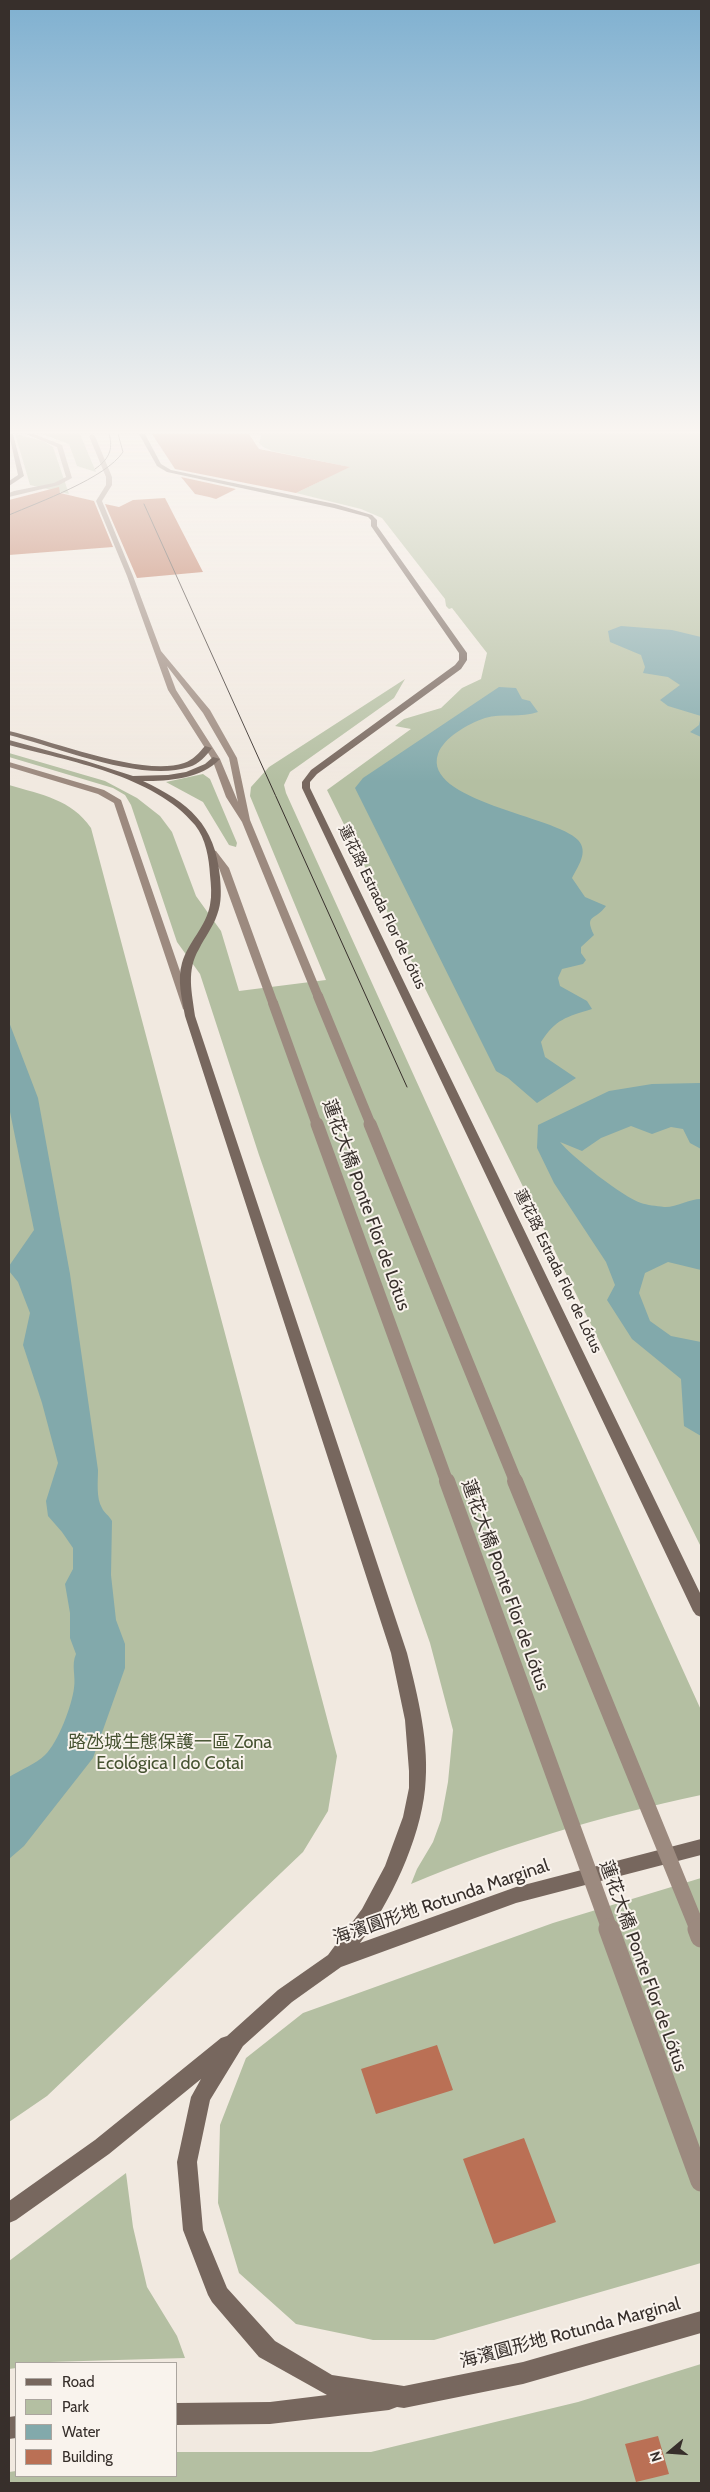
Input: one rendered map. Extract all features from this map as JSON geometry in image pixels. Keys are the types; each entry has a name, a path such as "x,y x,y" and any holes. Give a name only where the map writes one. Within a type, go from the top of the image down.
{"main road":[{"path":"119,550 158,649 172,690 216,759 230,797 247,822"},
{"name":"蓮花路 Estrada Flor de Lótus","path":"391,550 463,653 463,660 458,667 314,772 306,782 306,788 701,1611"},
{"path":"158,649 207,712 233,758 247,822"},
{"path":"9,733 143,768 167,769 185,766 200,758 208,748"},
{"path":"9,743 129,778 162,793 188,812 203,829 213,853 217,900 204,935 187,964 190,1016"},
{"path":"129,778 179,776 203,768 216,759"},
{"path":"9,764 101,792 118,802 399,1653 409,1692 418,1748 417,1790 405,1836 372,1908 335,1961"},
{"name":"蓮花大橋 Ponte Flor de Lótus","path":"247,822 701,1938"},
{"name":"蓮花大橋 Ponte Flor de Lótus","path":"213,853 224,868 701,2181"},
{"name":"海濱圓形地 Rotunda Marginal","path":"701,1847 516,1895 335,1961 285,1996 236,2039 201,2097 187,2162 193,2230 219,2295 267,2349 329,2385 404,2397 524,2373 701,2322"},
{"path":"9,2212 102,2147 236,2039"},
{"path":"178,2414 270,2412 404,2397"}],"green space":[{"path":"407,550 701,550 701,1547 327,790 411,729 395,726 404,719 441,708 462,688 481,679 487,653 452,608 449,609 446,606 445,599"},
{"path":"405,679 394,698 290,772 284,785 286,793 701,1710 701,1795 627,1812 518,1844 411,1884 417,1869 433,1842 441,1820 448,1782 453,1730 430,1643 259,1155 200,974 177,942 131,805 125,795 113,788 9,757 9,753 105,781 137,798 160,816 172,832 196,896 221,931 239,991 326,980 250,796 251,787 269,767"},
{"path":"203,774 210,779 237,843 236,847 229,845 203,802 166,782"},
{"name":"路氹城生態保護一區 Zona Ecológica I do Cotai","path":"9,785 44,795 65,804 83,818 91,828 337,1756 328,1811 303,1852 47,2096 9,2122"},
{"path":"701,1878 701,2263 434,2340 373,2340 296,2324 239,2273 218,2203 220,2125 246,2058 303,2013 553,1923"},
{"path":"126,2173 133,2227 147,2287 177,2336 185,2358 15,2362 15,2368 9,2369 9,2261"},
{"path":"701,2364 701,2483 9,2483 9,2472 15,2471 15,2477 178,2477 178,2452 371,2452 578,2402"}],"water":[{"path":"621,626 672,630 701,637 701,716 668,706 660,700 680,685 668,677 643,673 645,667 641,655 610,642 608,631"},
{"path":"499,687 516,688 522,699 530,701 538,712 525,715 485,718 464,728 445,742 441,748 438,754 439,770 450,784 469,796 565,831 578,840 583,849 583,854 572,878 585,897 606,906 592,918 590,924 594,935 581,947 581,953 586,960 583,964 562,969 558,978 560,986 587,1001 592,1009 562,1020 546,1034 541,1042 545,1057 576,1078 537,1103 508,1078 496,1071 355,788 363,778"},
{"path":"701,716 701,737 690,732 699,725"},
{"path":"9,1022 38,1098 70,1274 98,1470 99,1499 103,1510 112,1521 111,1575 116,1620 125,1644 125,1668 93,1758 24,1846 9,1859 9,1777 45,1755 55,1742 64,1723 73,1695 76,1654 70,1638 70,1613 65,1584 73,1569 73,1548 48,1516 46,1501 58,1463 42,1403 23,1345 30,1313 18,1282 9,1271 9,1266 34,1230 9,1107"},
{"path":"700,1083 701,1149 690,1143 683,1129 671,1127 652,1134 631,1126 601,1138 582,1151 560,1142 598,1176 622,1193 641,1203 668,1207 701,1199 701,1270 668,1262 645,1273 639,1293 650,1321 671,1336 701,1342 701,1436 684,1426 681,1379 632,1339 607,1300 615,1285 606,1262 554,1183 537,1148 538,1125 609,1091 652,1084"}],"building":[{"path":"9,550 70,550 9,555"},
{"path":"125,550 192,550 203,572 137,578"},
{"path":"437,2045 453,2090 376,2114 361,2069"},
{"path":"524,2138 556,2222 494,2244 463,2159"},
{"path":"658,2436 669,2474 636,2482 625,2444"}],"tram line":[{"path":"165,550 407,1087"}]}
